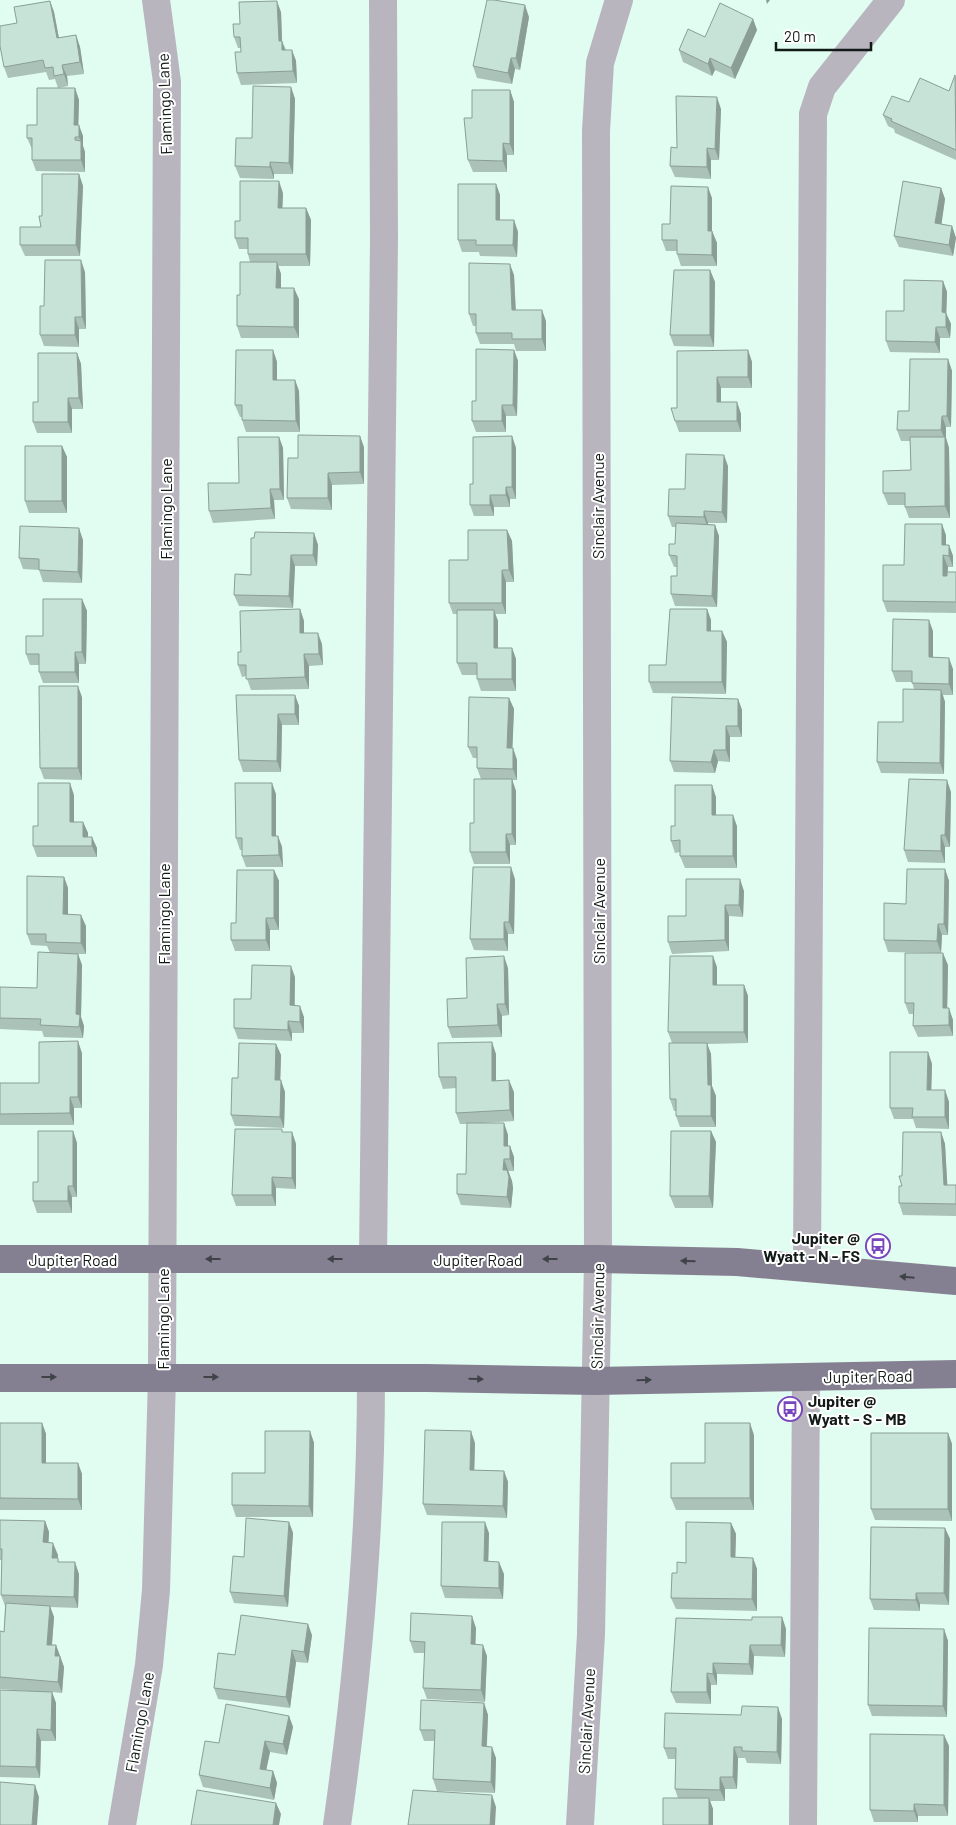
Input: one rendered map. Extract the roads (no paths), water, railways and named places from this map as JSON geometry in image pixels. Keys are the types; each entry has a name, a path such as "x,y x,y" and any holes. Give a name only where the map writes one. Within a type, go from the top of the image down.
{"main road":[{"name":"Jupiter Road","path":"0,1259 598,1259 737,1262 956,1281"},
{"name":"Jupiter Road","path":"0,1378 371,1378 595,1381 956,1374"}],"street":[{"name":"Flamingo Lane","path":"122,1825 149,1665 156,1590 162,1377 166,82 156,0"},
{"path":"373,1259 384,238 384,0"},
{"name":"Sinclair Avenue","path":"580,1825 591,1634 598,1259 596,131 600,63 619,0"},
{"path":"807,1268 813,114 822,87 891,0"},
{"path":"337,1825 350,1733 363,1596 371,1465 371,1378"},
{"path":"803,1825 806,1378"}],"place":[{"name":"Jupiter @ Wyatt - N - FS","path":"878,1246"},
{"name":"Jupiter @ Wyatt - S - MB","path":"790,1409"}]}
